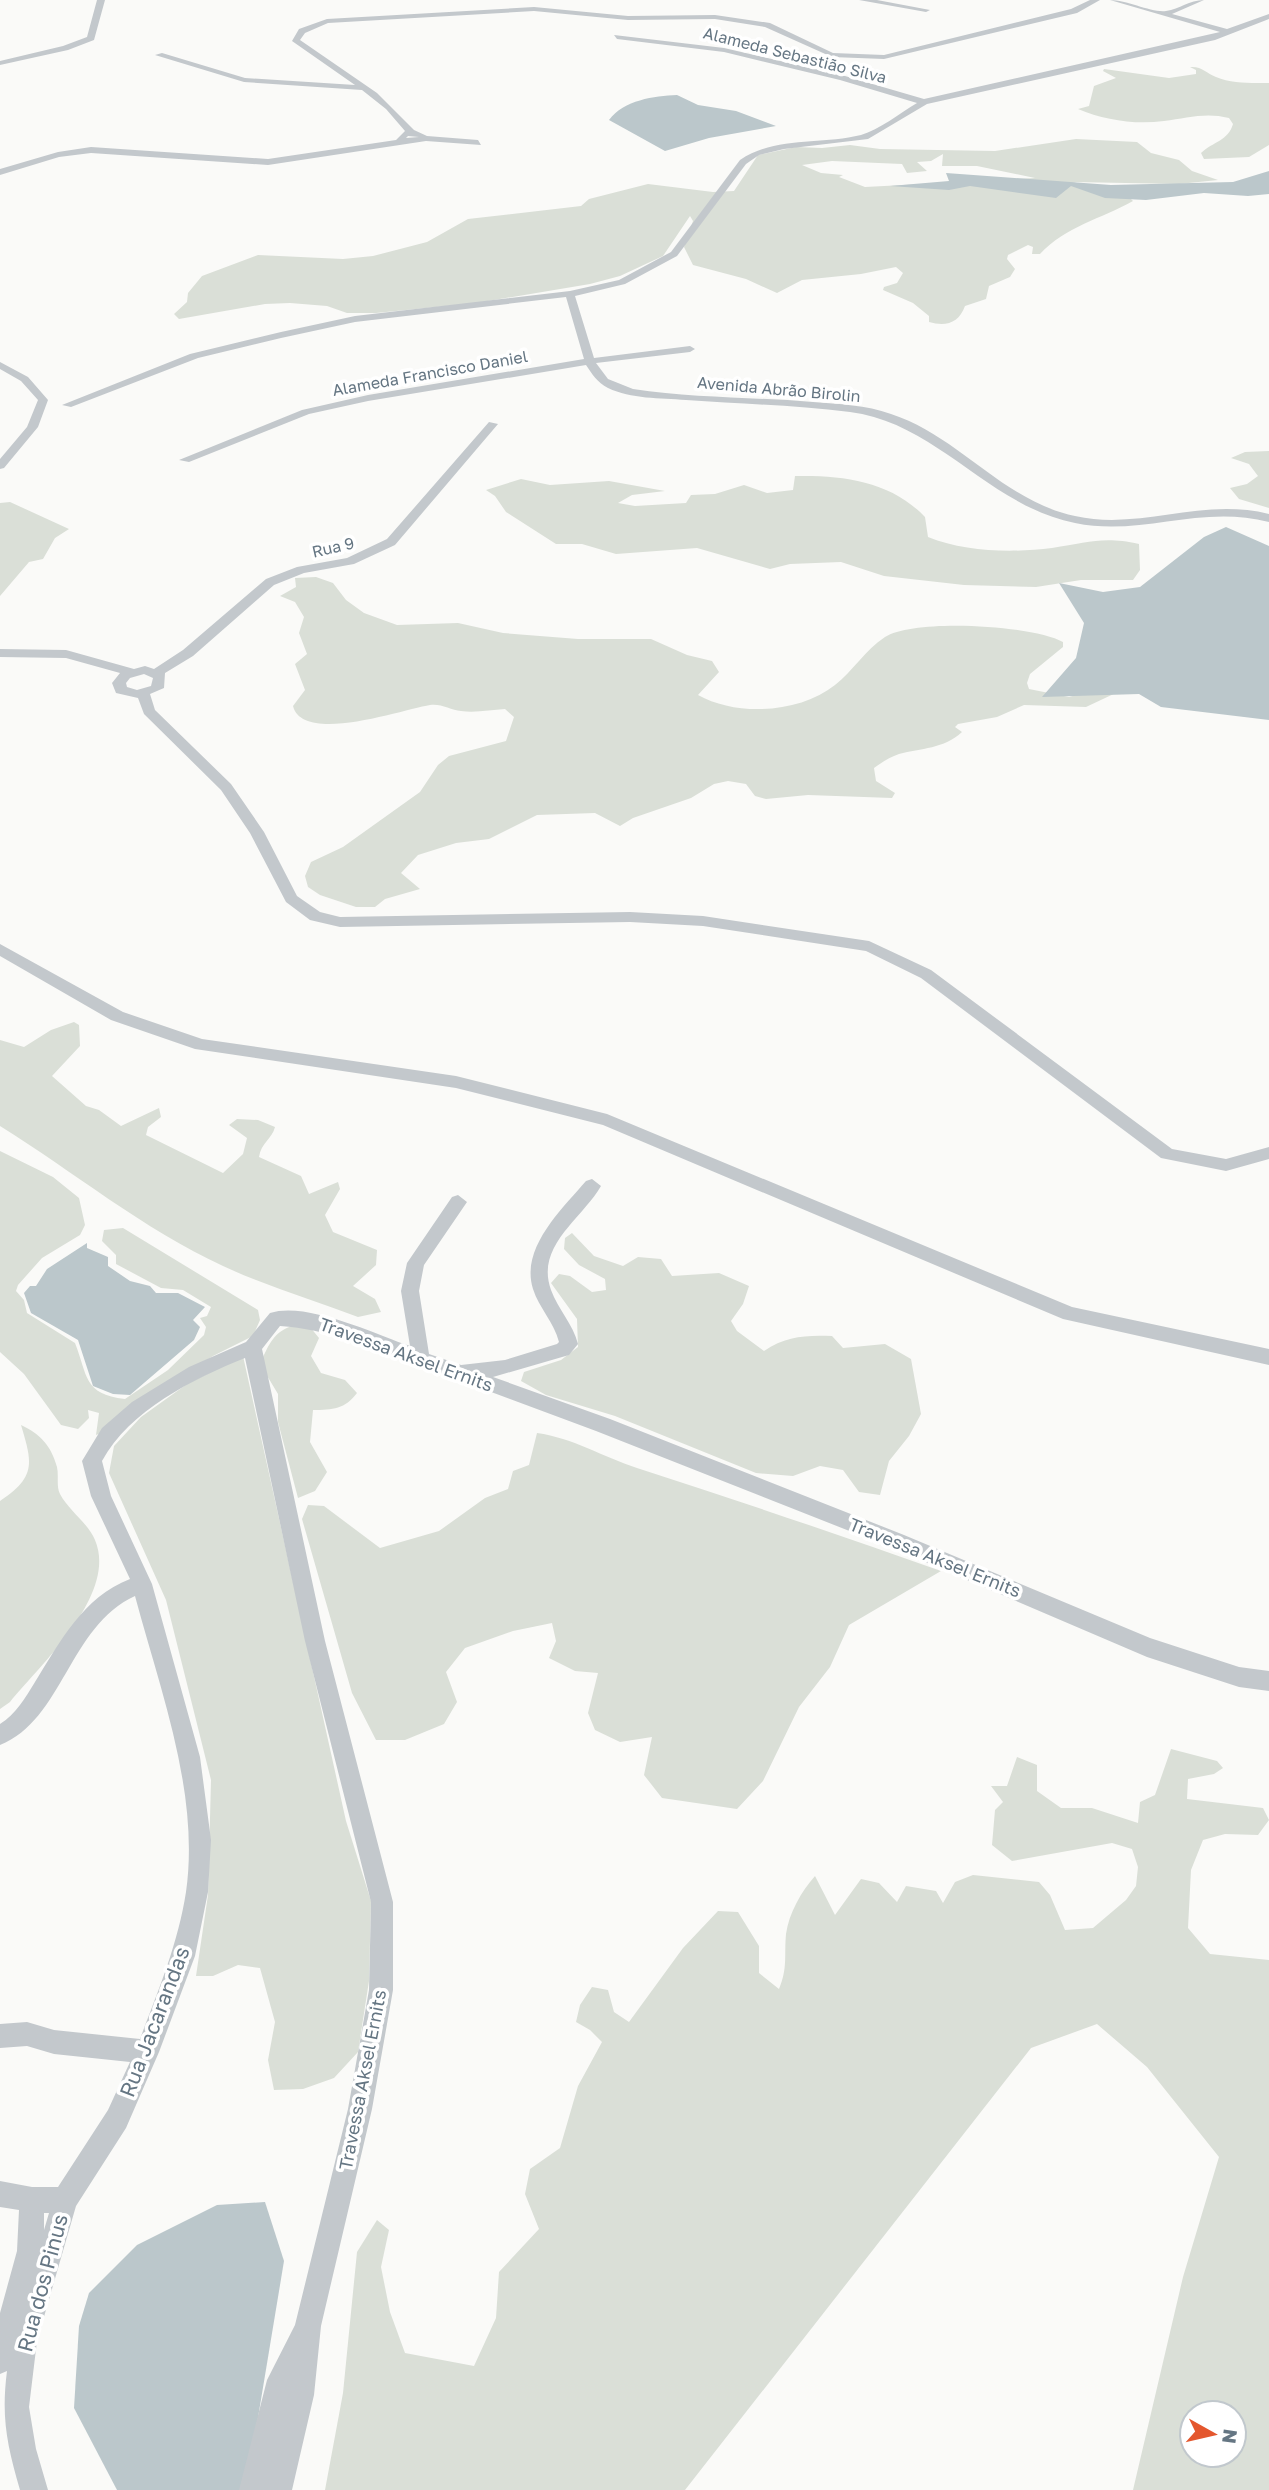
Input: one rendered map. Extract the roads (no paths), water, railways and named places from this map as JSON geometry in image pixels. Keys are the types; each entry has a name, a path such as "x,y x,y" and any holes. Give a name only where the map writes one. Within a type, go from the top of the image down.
{"street":[{"path":"0,63 65,48 91,38 102,0"},
{"path":"863,0 926,10"},
{"path":"411,132 404,122 362,88 296,41 302,31 327,21 547,9 620,17 715,17 767,25 832,55 861,58 898,54 1074,11 1096,0"},
{"path":"1114,0 1228,32"},
{"path":"1166,14 1200,0"},
{"path":"67,405 194,356 281,335 355,319 570,294 622,282 674,254 743,162 756,153 784,146 865,137 924,102 1228,32 1269,16"},
{"name":"Alameda Sebastião Silva","path":"617,37 724,50 842,78 924,102"},
{"path":"159,55 244,80 362,88"},
{"path":"404,141 400,135 411,132 422,134 425,138"},
{"path":"0,172 58,155 92,150 268,162 425,138 478,143"},
{"name":"Avenida Abrão Birolin","path":"570,294 579,329 596,374 605,382 636,391 874,412 923,433 1015,497 1064,517 1119,523 1209,510 1248,510 1269,518"},
{"name":"Alameda Francisco Daniel","path":"185,460 306,412 430,386 690,349"},
{"path":"0,366 14,371 33,386 43,400 41,414 34,425 0,466"},
{"name":"Rua 9","path":"156,673 188,653 270,582 301,570 350,561 391,542 493,424"},
{"path":"0,653 41,650 80,654 131,672"},
{"path":"145,670 156,673 160,676 160,684 144,694 126,693 119,687 121,679 131,672 145,670"},
{"path":"144,694 149,710 226,788 257,832 291,899 315,916 340,922 630,917 703,921 869,946 926,974 1167,1154 1226,1165 1269,1153"},
{"path":"0,949 117,1016 201,1045 456,1082 607,1120 1069,1314 1269,1357"},
{"path":"456,1373 505,1368 563,1350 569,1344 566,1330 540,1287 539,1259 556,1231 592,1185"},
{"path":"421,1361 410,1291 416,1264 458,1202"},
{"name":"Travessa Aksel Ernits","path":"278,2490 301,2395 308,2326 360,2109 382,1990 382,1902 315,1641 252,1347 276,1318 306,1320 338,1328 421,1361 603,1425 871,1531 1147,1647 1239,1677 1269,1681"},
{"name":"Rua Jacarandas","path":"65,2200 117,2119 147,2052 183,1956 197,1892 200,1840 189,1757 142,1584 101,1496 92,1461 109,1434 146,1404 221,1358 252,1347"},
{"path":"0,1735 25,1717 76,1637 102,1605 127,1587 142,1584"},
{"path":"0,2036 27,2034 54,2042 147,2052"},
{"path":"0,2194 32,2200 65,2200"},
{"name":"Rua dos Pinus","path":"0,2361 30,2251 32,2200"},
{"name":"Rua dos Pinus","path":"34,2490 22,2449 16,2406 24,2341 65,2200"},
{"name":"Travessa Aksel Ernits","path":"253,2490 280,2380 308,2326"}]}
